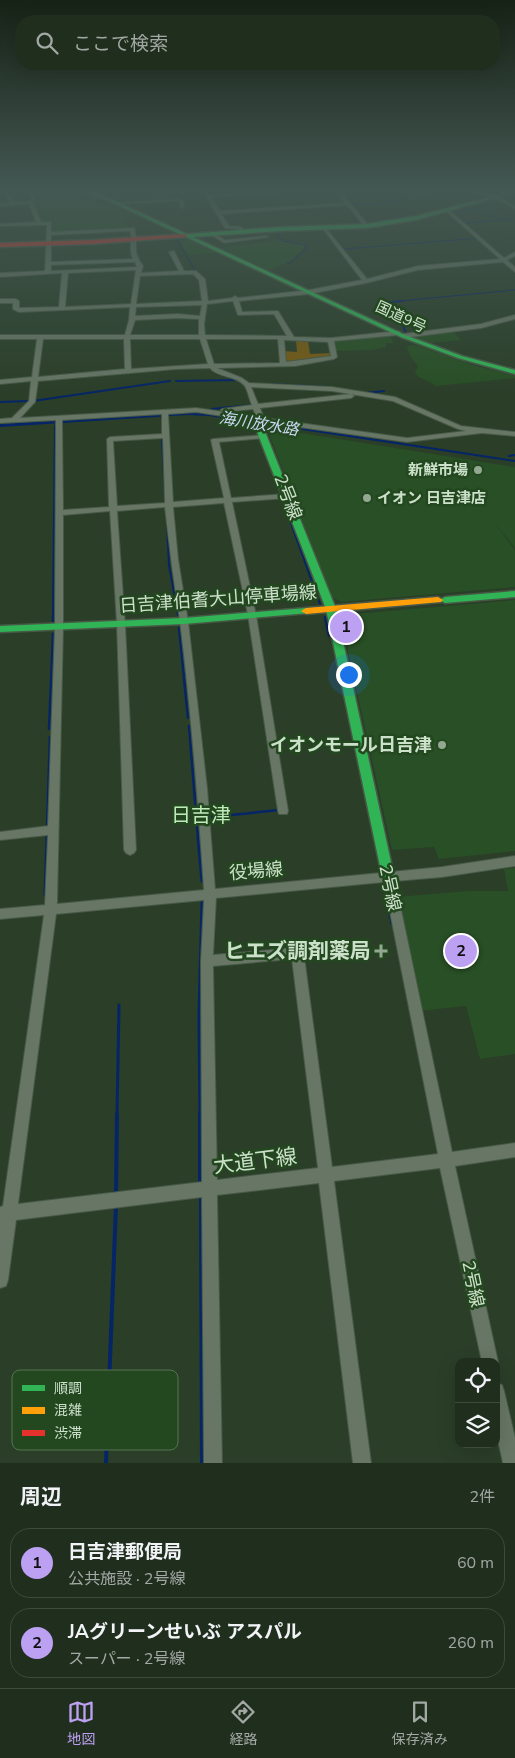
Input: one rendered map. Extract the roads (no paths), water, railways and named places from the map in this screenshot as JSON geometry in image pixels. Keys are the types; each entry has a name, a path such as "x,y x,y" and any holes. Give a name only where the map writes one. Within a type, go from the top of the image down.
{"main road":[{"name":"国道9号","path":"236,258 400,335 460,357 515,372"},
{"name":"2号線","path":"260,421 264,437 331,609 388,876"},
{"name":"日吉津伯耆大山停車場線","path":"0,629 184,621 515,594"}],"street":[{"path":"48,258 48,273"},
{"path":"175,258 182,273"},
{"path":"348,258 366,281"},
{"path":"0,301 16,301 16,309 18,310 206,302 309,292 366,281 418,268 507,258"},
{"path":"48,264 136,260 139,268 132,318 127,337 128,371"},
{"path":"504,260 515,270"},
{"path":"0,275 139,268"},
{"path":"62,309 65,272"},
{"path":"138,276 194,272 202,279 206,302 202,318 202,337 212,366 216,371 240,379 246,385 260,421"},
{"path":"235,298 240,314 276,312 292,339"},
{"path":"132,318 178,316 202,318"},
{"path":"0,337 202,337 331,340 481,326 515,317"},
{"path":"14,420 32,402 40,337"},
{"path":"281,338 283,364"},
{"path":"0,382 128,371 308,362 334,357 331,340"},
{"path":"246,385 314,387 395,399 460,428 515,434"},
{"path":"0,421 165,416 364,394"},
{"path":"210,412 350,434 407,440 480,431"},
{"path":"165,416 169,505 174,559 184,621 210,893 207,960 212,1463"},
{"path":"0,1280 4,1214 51,909 59,627 59,420"},
{"path":"491,432 515,428"},
{"path":"130,850 121,624 109,441 166,436"},
{"path":"264,437 215,440 252,615 283,811"},
{"path":"58,513 287,496"},
{"path":"0,836 53,830"},
{"name":"役場線","path":"0,914 442,872 515,861"},
{"name":"2号線","path":"388,876 446,1160 489,1358"},
{"path":"207,960 293,953 298,956 362,1463"},
{"name":"大道下線","path":"4,1214 515,1150"},
{"path":"499,1403 512,1463"}],"water":[{"name":"海川放水路","path":"200,412 515,460 515,462 209,416 187,415 0,427 0,424"}],"waterway":[{"path":"188,258 195,271"},
{"path":"287,263 295,258"},
{"path":"390,302 515,290"},
{"path":"403,301 379,303 395,322 401,321 407,335"},
{"path":"176,381 239,380"},
{"path":"33,401 170,381"},
{"path":"271,384 330,387"},
{"path":"365,393 384,391"},
{"path":"0,402 29,401"},
{"name":"海川放水路","path":"212,409 252,405"},
{"path":"162,423 162,435"},
{"path":"53,617 55,426"},
{"path":"494,430 515,432"},
{"path":"162,437 164,476"},
{"path":"509,456 515,455"},
{"path":"164,479 165,497"},
{"path":"286,509 320,604"},
{"path":"167,520 169,565 178,615"},
{"path":"325,617 329,635"},
{"path":"179,628 188,718"},
{"path":"49,729 53,634"},
{"path":"189,726 198,838"},
{"path":"47,828 50,737"},
{"path":"212,817 279,810"},
{"path":"45,895 47,837"},
{"path":"198,837 202,881"},
{"path":"384,884 392,924"},
{"path":"200,1115 199,1015 202,902"},
{"path":"117,1115 119,1005"},
{"path":"113,1193 116,1193 117,1114"},
{"path":"198,1183 200,1183 200,1115"},
{"path":"201,1195 202,1463"},
{"path":"110,1370 116,1205"},
{"path":"106,1463 107,1450"}],"place":[{"name":"新鮮市場","path":"478,470"},
{"name":"イオン 日吉津店","path":"367,498"},
{"name":"日吉津郵便局","path":"346,627"},
{"name":"イオンモール日吉津","path":"442,745"},
{"name":"ヒエズ調剤薬局","path":"381,951"},
{"name":"JAグリーンせいぶ アスパル","path":"461,951"}],"district":[{"name":"日吉津","path":"201,815"}]}
